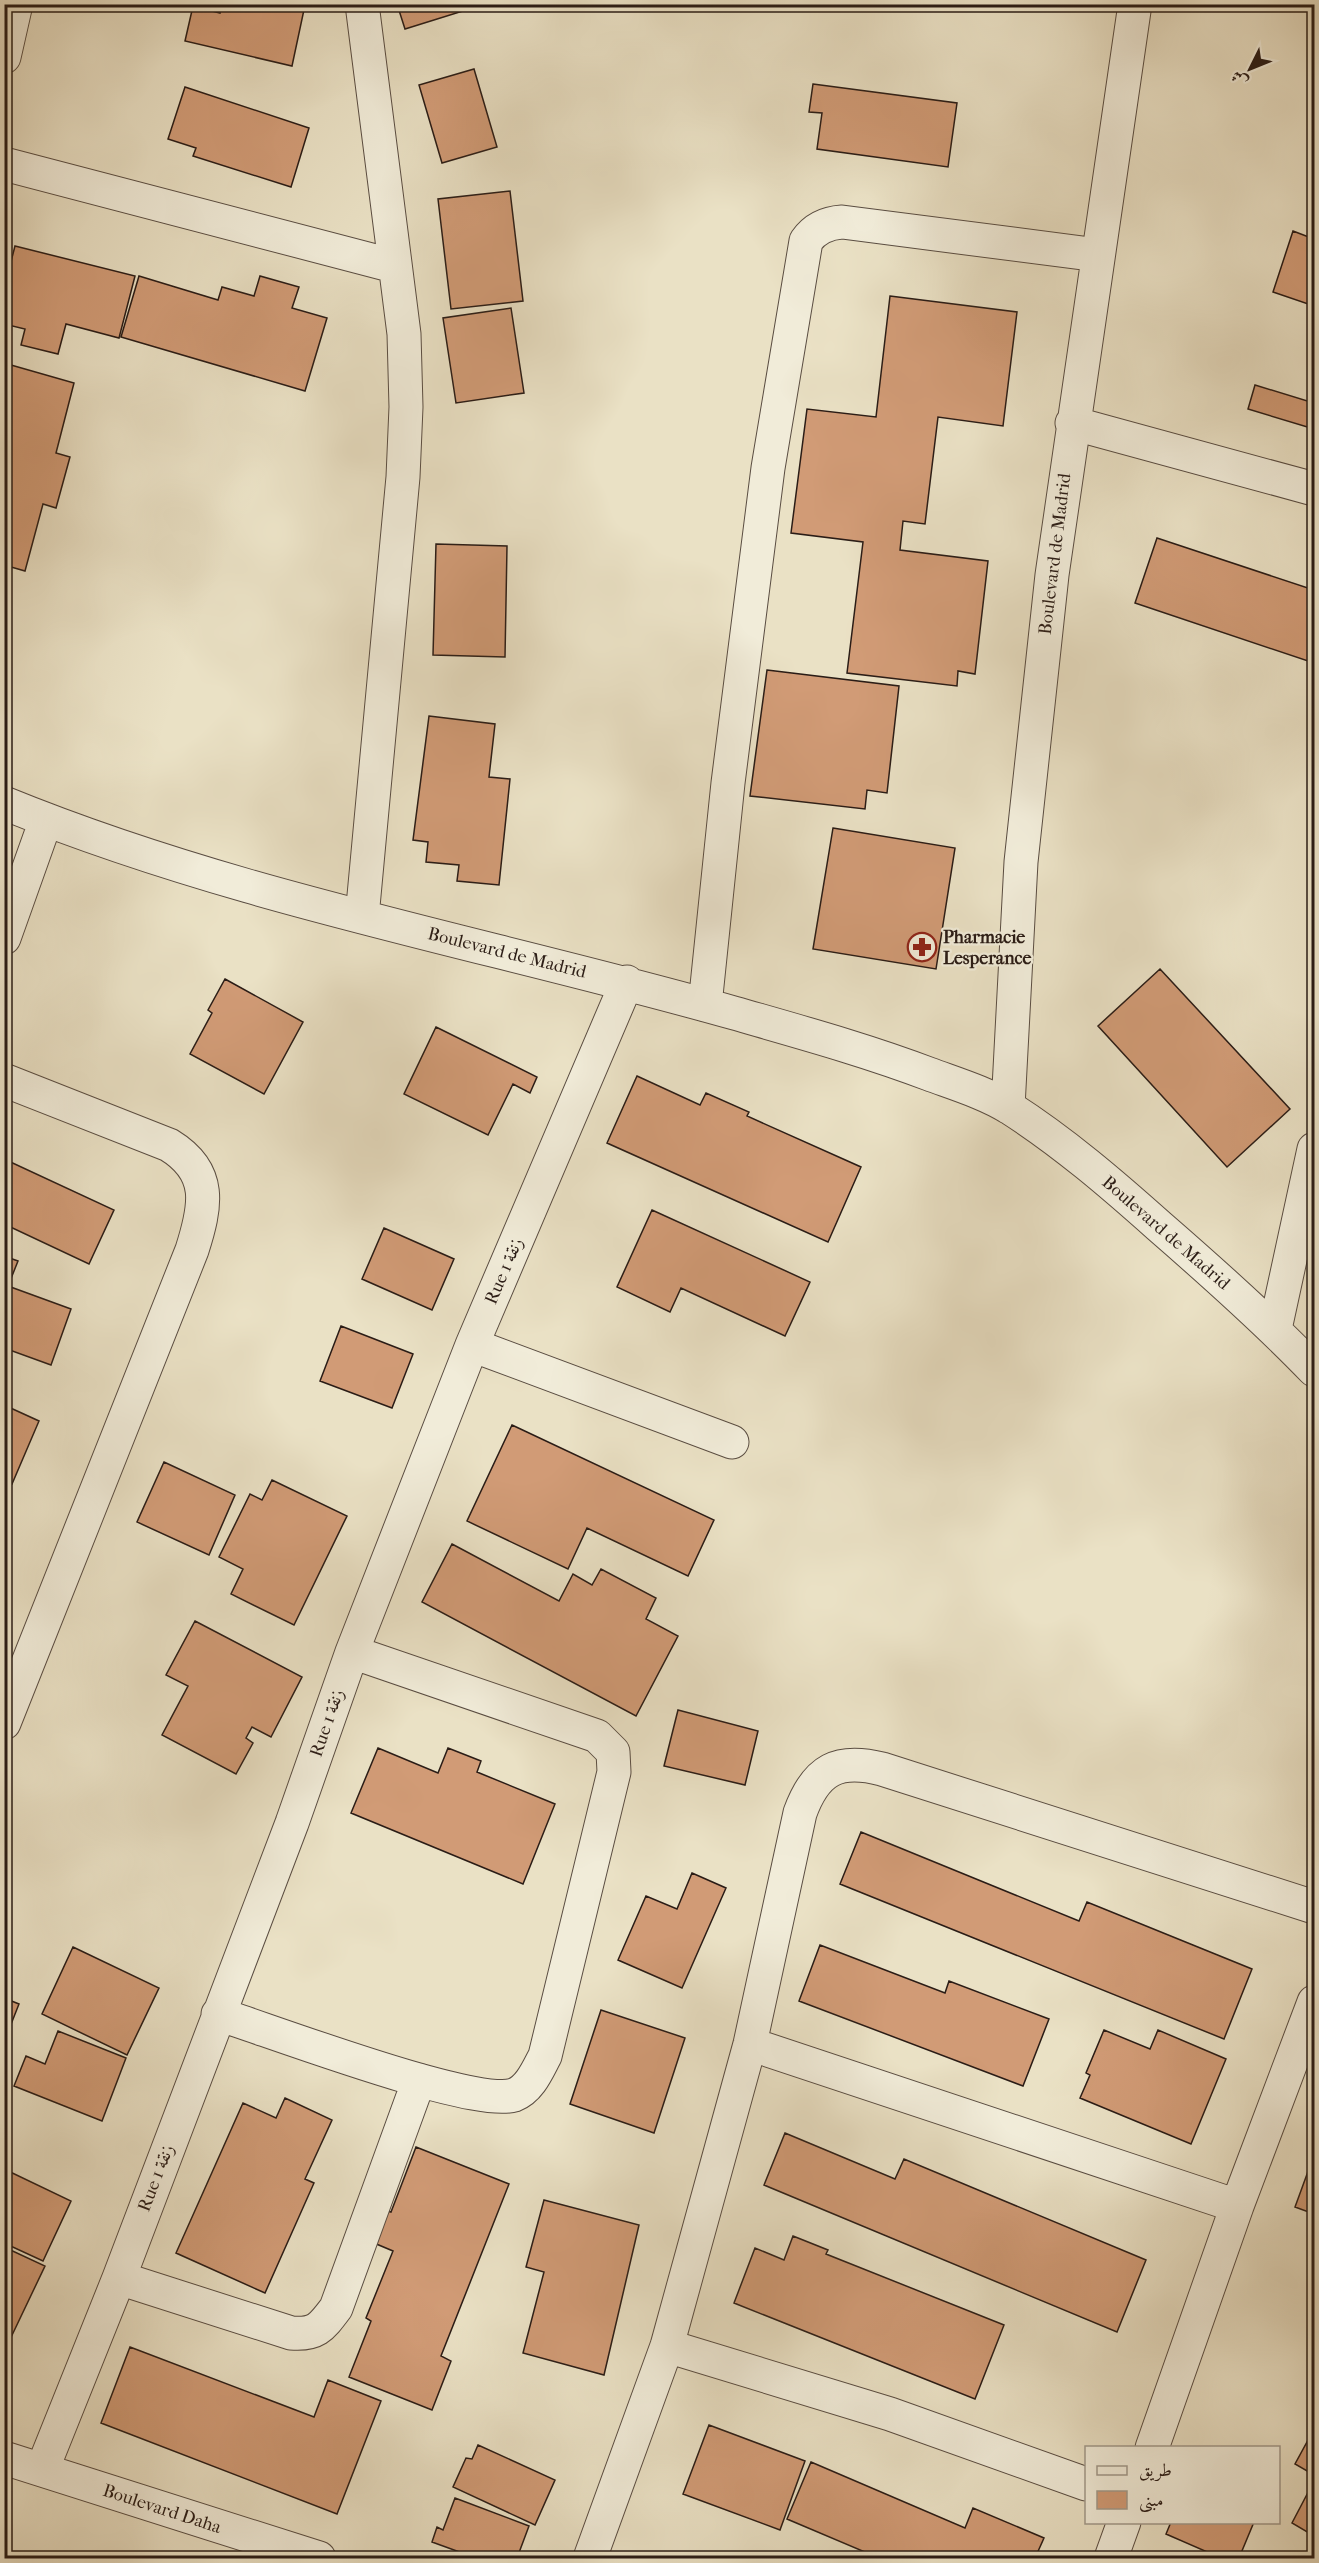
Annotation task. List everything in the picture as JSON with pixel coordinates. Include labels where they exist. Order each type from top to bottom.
[{"type":"street","points":[[4,57],[16,4]]},
{"type":"street","points":[[362,4],[404,334],[406,407],[403,477],[362,917]]},
{"type":"street","name":"Boulevard de Madrid","points":[[1008,1107],[1021,862],[1051,586],[1072,423],[1135,4]]},
{"type":"street","points":[[4,164],[394,266]]},
{"type":"street","points":[[705,1005],[728,783],[768,468],[806,241],[812,232],[822,226],[842,222],[1098,255]]},
{"type":"street","points":[[1072,423],[1314,489]]},
{"type":"street","name":"Boulevard de Madrid","points":[[4,804],[218,877],[362,917],[627,982],[904,1064],[1008,1107],[1094,1169],[1275,1329],[1314,1370]]},
{"type":"street","points":[[4,938],[46,820]]},
{"type":"street","name":"Rue 1 زنقة","points":[[42,2470],[292,1823],[352,1652],[472,1345],[627,982]]},
{"type":"street","points":[[4,1080],[170,1144],[196,1169],[203,1193],[202,1211],[192,1250],[4,1723]]},
{"type":"street","points":[[1275,1329],[1314,1149]]},
{"type":"street","points":[[472,1345],[732,1442]]},
{"type":"street","points":[[218,2014],[419,2080],[487,2096],[514,2094],[532,2080],[545,2056],[614,1772],[613,1752],[597,1736],[352,1652]]},
{"type":"street","points":[[590,2559],[667,2346],[750,2044],[800,1813],[819,1780],[838,1766],[848,1763],[882,1768],[1314,1907]]},
{"type":"street","points":[[1153,2446],[1314,2002]]},
{"type":"street","points":[[750,2044],[1238,2206]]},
{"type":"street","points":[[118,2278],[291,2332],[309,2334],[324,2325],[336,2308],[419,2080]]},
{"type":"street","points":[[667,2346],[890,2414],[1085,2484]]},
{"type":"street","name":"Boulevard Daha","points":[[4,2458],[319,2559]]},
{"type":"street","points":[[1111,2559],[1124,2524]]},
{"type":"building","points":[[222,4],[305,5],[292,66],[185,41],[193,6],[220,13]]},
{"type":"building","points":[[397,4],[479,4],[479,6],[405,29]]},
{"type":"building","points":[[474,69],[497,147],[442,163],[419,85]]},
{"type":"building","points":[[813,84],[957,103],[948,167],[817,149],[822,113],[809,112]]},
{"type":"building","points":[[185,87],[309,128],[291,187],[193,156],[196,148],[168,139]]},
{"type":"building","points":[[510,191],[523,301],[451,309],[438,199]]},
{"type":"building","points":[[1293,231],[1314,239],[1314,306],[1273,292]]},
{"type":"building","points":[[15,246],[135,276],[119,338],[66,324],[58,354],[21,345],[25,329],[4,324],[4,289]]},
{"type":"building","points":[[139,276],[218,300],[222,287],[254,296],[260,276],[299,287],[292,308],[327,318],[305,391],[121,337]]},
{"type":"building","points":[[890,296],[1017,312],[1003,426],[938,417],[925,524],[903,521],[900,550],[988,561],[975,674],[958,671],[957,686],[847,673],[863,542],[791,533],[807,409],[876,417]]},
{"type":"building","points":[[511,308],[524,393],[456,403],[443,318]]},
{"type":"building","points":[[4,363],[74,383],[56,453],[70,457],[56,508],[43,504],[25,571],[4,565]]},
{"type":"building","points":[[1255,385],[1314,403],[1314,429],[1248,409]]},
{"type":"building","points":[[1157,538],[1314,590],[1314,663],[1135,603]]},
{"type":"building","points":[[436,544],[507,546],[505,657],[433,655]]},
{"type":"building","points":[[767,670],[899,686],[887,793],[867,790],[865,809],[750,796]]},
{"type":"building","points":[[429,716],[495,724],[489,777],[510,779],[499,885],[457,881],[459,865],[426,862],[428,842],[413,840]]},
{"type":"building","points":[[833,828],[955,848],[936,969],[813,949]]},
{"type":"building","points":[[1160,969],[1290,1109],[1227,1167],[1098,1026]]},
{"type":"building","points":[[225,979],[303,1022],[264,1094],[190,1054],[212,1013],[208,1010]]},
{"type":"building","points":[[436,1027],[537,1077],[530,1093],[513,1084],[488,1135],[404,1094]]},
{"type":"building","points":[[637,1076],[700,1105],[706,1093],[749,1112],[747,1116],[861,1167],[828,1242],[607,1143]]},
{"type":"building","points":[[4,1159],[114,1210],[89,1264],[4,1224]]},
{"type":"building","points":[[652,1210],[810,1282],[785,1336],[681,1288],[670,1312],[617,1287]]},
{"type":"building","points":[[384,1228],[454,1259],[432,1310],[362,1279]]},
{"type":"building","points":[[4,1256],[18,1261],[8,1286],[71,1309],[51,1365],[4,1348]]},
{"type":"building","points":[[341,1326],[413,1354],[392,1408],[320,1381]]},
{"type":"building","points":[[4,1405],[39,1421],[12,1484],[4,1481]]},
{"type":"building","points":[[512,1425],[714,1520],[688,1576],[587,1528],[568,1569],[467,1521]]},
{"type":"building","points":[[164,1462],[235,1495],[209,1555],[137,1522]]},
{"type":"building","points":[[272,1480],[347,1516],[294,1625],[231,1594],[243,1569],[219,1557],[250,1494],[262,1500]]},
{"type":"building","points":[[452,1544],[559,1601],[573,1574],[592,1585],[601,1569],[656,1598],[646,1619],[678,1636],[636,1716],[422,1602]]},
{"type":"building","points":[[195,1621],[302,1677],[271,1737],[252,1727],[246,1738],[253,1743],[236,1774],[162,1735],[188,1686],[166,1675]]},
{"type":"building","points":[[678,1710],[758,1731],[745,1785],[664,1766]]},
{"type":"building","points":[[378,1748],[438,1773],[448,1748],[481,1761],[477,1772],[555,1804],[523,1884],[351,1813]]},
{"type":"building","points":[[861,1832],[1079,1921],[1087,1902],[1252,1969],[1224,2039],[840,1884]]},
{"type":"building","points":[[692,1873],[726,1888],[682,1988],[618,1960],[646,1896],[677,1909]]},
{"type":"building","points":[[820,1945],[945,1993],[949,1981],[1049,2019],[1023,2086],[799,2001]]},
{"type":"building","points":[[73,1947],[159,1988],[127,2055],[42,2014]]},
{"type":"building","points":[[4,1998],[19,2004],[4,2042]]},
{"type":"building","points":[[601,2010],[685,2038],[654,2133],[570,2104]]},
{"type":"building","points":[[1104,2030],[1150,2049],[1158,2030],[1226,2059],[1191,2144],[1080,2098],[1090,2075],[1086,2073]]},
{"type":"building","points":[[58,2031],[126,2058],[102,2121],[14,2086],[26,2056],[45,2064]]},
{"type":"building","points":[[285,2098],[332,2120],[305,2179],[314,2183],[265,2293],[176,2253],[243,2103],[276,2118]]},
{"type":"building","points":[[785,2133],[895,2179],[904,2159],[1146,2260],[1117,2332],[764,2185]]},
{"type":"building","points":[[416,2147],[509,2184],[441,2356],[451,2361],[432,2410],[349,2377],[371,2321],[366,2318],[393,2251],[374,2243],[387,2211],[391,2212]]},
{"type":"building","points":[[1314,2155],[1314,2214],[1295,2207]]},
{"type":"building","points":[[4,2169],[71,2201],[43,2261],[4,2243]]},
{"type":"building","points":[[544,2200],[639,2225],[604,2375],[523,2353],[544,2272],[526,2267]]},
{"type":"building","points":[[793,2236],[828,2250],[826,2254],[1004,2325],[975,2399],[734,2303],[755,2248],[784,2260]]},
{"type":"building","points":[[4,2247],[45,2266],[4,2352]]},
{"type":"building","points":[[130,2347],[314,2417],[328,2380],[381,2401],[337,2514],[101,2423]]},
{"type":"building","points":[[709,2425],[805,2461],[780,2530],[683,2494]]},
{"type":"building","points":[[1314,2431],[1314,2475],[1295,2464]]},
{"type":"building","points":[[478,2445],[555,2480],[535,2525],[453,2487],[466,2458],[472,2459]]},
{"type":"building","points":[[811,2462],[965,2528],[973,2508],[1044,2538],[1035,2558],[879,2558],[787,2519]]},
{"type":"building","points":[[1314,2481],[1314,2536],[1292,2523]]},
{"type":"building","points":[[455,2498],[529,2526],[517,2558],[476,2558],[432,2542],[437,2527],[443,2530]]},
{"type":"building","points":[[1170,2524],[1253,2524],[1239,2558],[1221,2558],[1166,2534]]},
{"type":"place","name":"Pharmacie Lesperance","points":[[922,947]]}]
